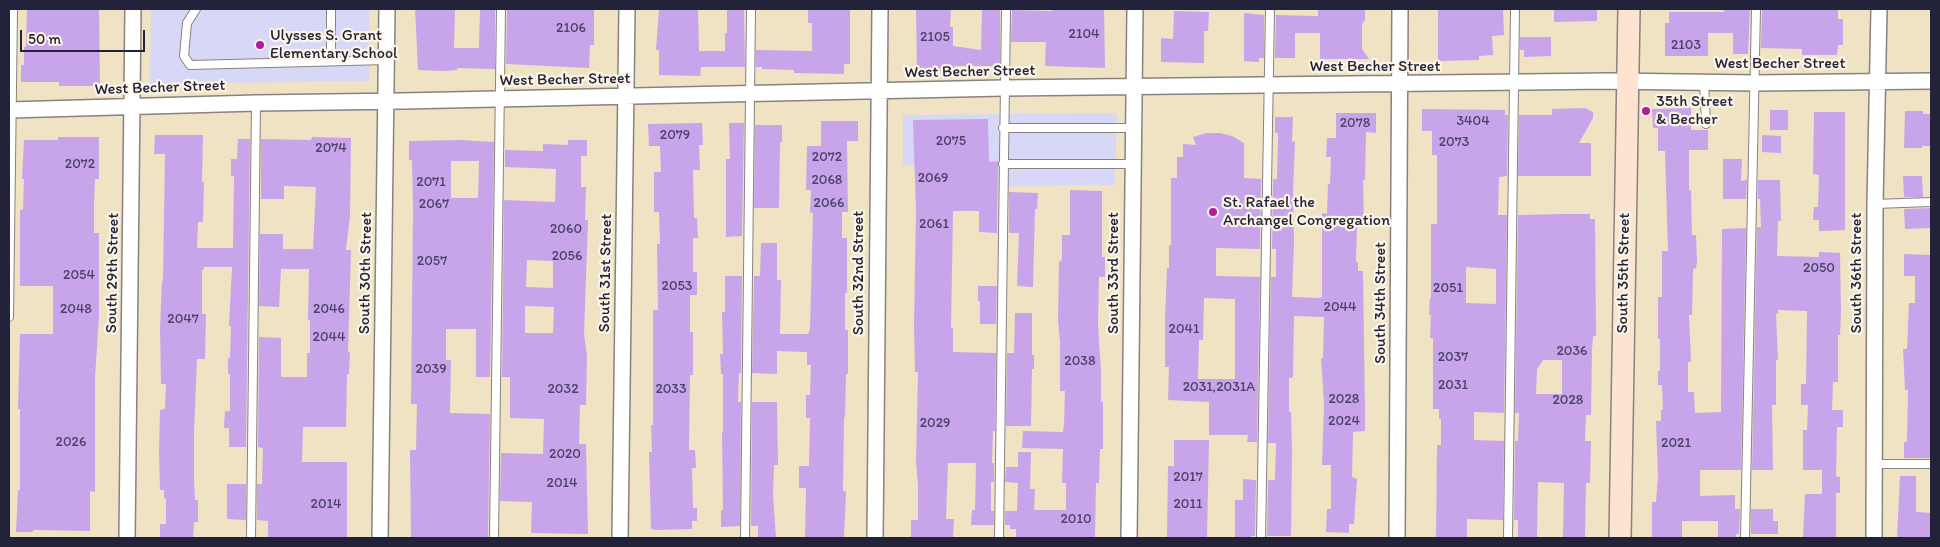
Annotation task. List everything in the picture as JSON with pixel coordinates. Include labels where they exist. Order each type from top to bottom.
[{"type":"main road","name":"South 35th Street","points":[[1620,538],[1629,9]]},
{"type":"street","name":"South 29th Street","points":[[127,538],[133,9]]},
{"type":"street","name":"South 30th Street","points":[[380,538],[387,9]]},
{"type":"street","name":"South 31st Street","points":[[620,538],[627,9]]},
{"type":"street","name":"South 32nd Street","points":[[875,538],[880,9]]},
{"type":"street","name":"South 33rd Street","points":[[1130,538],[1132,164],[1135,9]]},
{"type":"street","name":"South 34th Street","points":[[1397,538],[1400,9]]},
{"type":"street","name":"South 36th Street","points":[[1874,538],[1873,464],[1879,9]]},
{"type":"street","name":"West Becher Street","points":[[10,110],[256,102],[500,99],[1004,88],[1627,81],[1755,83],[1931,81]]},
{"type":"lane","points":[[9,317],[10,110],[13,9]]},
{"type":"lane","points":[[196,9],[187,24],[184,48],[184,56],[190,65],[387,60]]},
{"type":"lane","points":[[331,9],[331,61]]},
{"type":"lane","points":[[494,538],[501,9]]},
{"type":"lane","points":[[745,538],[751,9]]},
{"type":"lane","points":[[999,538],[1006,9]]},
{"type":"lane","points":[[1261,538],[1270,9]]},
{"type":"lane","points":[[1508,538],[1515,9]]},
{"type":"lane","points":[[1745,538],[1756,9]]},
{"type":"lane","points":[[1704,82],[1706,124]]},
{"type":"lane","points":[[251,538],[256,102]]},
{"type":"lane","points":[[1003,128],[1133,128]]},
{"type":"lane","points":[[1003,164],[1132,164]]},
{"type":"lane","points":[[1876,204],[1931,202]]},
{"type":"lane","points":[[1873,464],[1931,464]]},
{"type":"shaded area","name":"Ulysses S. Grant Elementary School","points":[[151,9],[369,9],[369,81],[150,84]]},
{"type":"shaded area","points":[[1117,113],[1115,185],[968,187],[968,165],[903,165],[903,115]]},
{"type":"building","points":[[27,9],[99,9],[100,86],[59,86],[59,82],[21,82],[21,65],[24,65],[24,47],[26,47]]},
{"type":"building","points":[[415,9],[455,9],[454,48],[479,48],[480,9],[495,9],[495,69],[418,70]]},
{"type":"building","points":[[507,9],[594,9],[594,45],[590,45],[589,68],[506,64]]},
{"type":"building","points":[[659,9],[698,10],[699,51],[725,51],[727,9],[744,9],[745,67],[701,67],[700,76],[659,75],[659,50],[656,50]]},
{"type":"building","points":[[808,9],[850,9],[850,64],[844,64],[844,74],[794,73],[794,70],[762,69],[762,67],[756,67],[756,50],[812,51],[812,23],[808,23]]},
{"type":"building","points":[[916,9],[951,9],[950,27],[953,27],[953,46],[981,50],[982,9],[1000,9],[1000,66],[955,66],[955,71],[917,71]]},
{"type":"building","points":[[1052,9],[1104,10],[1105,68],[1045,66],[1046,42],[1011,42],[1012,10],[1052,11]]},
{"type":"building","points":[[1438,9],[1503,9],[1504,35],[1492,36],[1493,55],[1479,56],[1479,60],[1438,61]]},
{"type":"building","points":[[1554,9],[1597,9],[1597,21],[1554,22]]},
{"type":"building","points":[[1724,9],[1750,10],[1748,54],[1733,54],[1733,33],[1708,33],[1708,56],[1665,56],[1665,23],[1669,23],[1669,12],[1724,12]]},
{"type":"building","points":[[1318,10],[1365,10],[1365,20],[1362,24],[1362,49],[1369,59],[1320,59],[1320,33],[1295,33],[1295,58],[1275,58],[1276,15],[1318,16]]},
{"type":"building","points":[[1762,10],[1838,10],[1838,19],[1843,19],[1843,45],[1838,45],[1837,55],[1802,55],[1802,49],[1761,48]]},
{"type":"building","points":[[1174,11],[1209,12],[1208,31],[1204,31],[1204,63],[1161,62],[1161,38],[1173,39]]},
{"type":"building","points":[[1244,13],[1264,15],[1264,58],[1259,58],[1259,62],[1244,61]]},
{"type":"building","points":[[1520,37],[1551,37],[1551,56],[1524,57],[1524,50],[1520,50]]},
{"type":"building","points":[[1585,108],[1593,112],[1593,118],[1579,143],[1591,143],[1591,176],[1518,176],[1519,115],[1552,115],[1552,109]]},
{"type":"building","points":[[1691,108],[1691,130],[1708,130],[1708,150],[1689,150],[1692,235],[1696,235],[1697,262],[1696,268],[1693,269],[1692,315],[1689,315],[1691,362],[1688,362],[1688,392],[1694,392],[1695,413],[1721,412],[1722,229],[1746,228],[1741,470],[1700,470],[1700,496],[1735,495],[1735,509],[1740,509],[1739,534],[1736,534],[1736,538],[1718,538],[1718,521],[1682,521],[1682,538],[1652,538],[1652,502],[1656,502],[1658,476],[1656,421],[1661,421],[1661,410],[1663,410],[1662,385],[1658,385],[1660,339],[1658,339],[1658,297],[1662,297],[1662,251],[1668,251],[1665,151],[1658,151],[1658,128],[1653,128],[1652,109]]},
{"type":"building","points":[[1422,109],[1505,110],[1505,115],[1508,115],[1507,176],[1499,177],[1498,215],[1507,215],[1504,413],[1474,412],[1474,440],[1504,441],[1503,520],[1467,519],[1467,538],[1436,538],[1437,445],[1441,445],[1441,419],[1439,419],[1439,409],[1433,409],[1433,338],[1430,338],[1431,315],[1429,315],[1431,298],[1431,224],[1437,224],[1437,155],[1432,155],[1432,131],[1422,131]],"holes":[[[1466,267],[1496,269],[1496,304],[1466,303]]]},
{"type":"building","points":[[1770,110],[1788,110],[1788,130],[1770,130]]},
{"type":"building","points":[[1905,111],[1923,111],[1923,114],[1931,114],[1931,146],[1904,148]]},
{"type":"building","points":[[1814,112],[1845,112],[1845,230],[1819,231],[1819,220],[1813,220],[1814,207],[1818,207],[1819,175],[1813,174]]},
{"type":"building","points":[[1336,113],[1376,113],[1376,133],[1366,132],[1365,180],[1363,180],[1364,225],[1357,226],[1356,262],[1358,262],[1358,271],[1363,271],[1365,431],[1353,432],[1352,477],[1357,479],[1354,524],[1349,524],[1349,533],[1326,532],[1327,509],[1331,509],[1331,465],[1322,465],[1324,404],[1321,358],[1323,358],[1324,317],[1294,316],[1293,376],[1289,378],[1292,451],[1291,536],[1267,536],[1268,480],[1275,480],[1276,443],[1268,443],[1271,277],[1276,277],[1276,249],[1272,249],[1273,179],[1277,179],[1278,133],[1275,133],[1275,117],[1293,117],[1292,141],[1295,142],[1292,297],[1319,298],[1322,297],[1322,213],[1327,214],[1328,184],[1330,184],[1331,157],[1326,157],[1327,138],[1336,138]]},
{"type":"building","points":[[988,119],[989,162],[998,161],[997,233],[979,232],[979,211],[953,211],[951,328],[953,328],[953,352],[996,353],[995,431],[993,431],[992,463],[994,463],[994,482],[991,482],[991,511],[994,511],[994,525],[971,525],[972,510],[975,510],[976,463],[948,463],[946,519],[954,519],[953,537],[911,538],[911,520],[918,520],[916,462],[918,372],[915,372],[914,326],[916,211],[913,120]]},
{"type":"building","points":[[821,121],[858,121],[858,141],[847,141],[848,212],[842,212],[842,238],[847,238],[845,330],[848,330],[848,374],[846,374],[844,417],[843,491],[846,491],[844,538],[805,538],[806,488],[799,488],[799,466],[809,466],[810,418],[806,418],[806,395],[810,395],[811,365],[807,365],[807,352],[777,351],[777,374],[752,373],[754,276],[760,276],[761,243],[777,243],[777,280],[781,280],[780,334],[808,334],[810,329],[813,213],[810,213],[811,190],[806,190],[807,146],[821,146]]},
{"type":"building","points":[[702,123],[703,145],[699,145],[700,170],[693,170],[694,218],[697,218],[698,238],[693,238],[693,272],[697,272],[697,295],[690,295],[690,332],[693,332],[693,375],[690,375],[689,450],[695,450],[696,468],[692,468],[693,508],[697,508],[697,521],[692,521],[692,529],[656,530],[651,529],[649,452],[652,452],[651,425],[653,425],[653,310],[658,310],[657,244],[660,244],[659,212],[654,212],[654,172],[661,172],[660,146],[649,146],[648,124]]},
{"type":"building","points":[[729,123],[744,123],[742,236],[726,237],[726,159],[730,159]]},
{"type":"building","points":[[755,125],[782,125],[779,208],[754,208]]},
{"type":"building","points":[[1206,133],[1220,133],[1232,136],[1244,143],[1244,178],[1261,179],[1260,249],[1216,248],[1216,276],[1260,277],[1257,442],[1247,442],[1248,435],[1209,435],[1209,402],[1168,400],[1169,367],[1165,367],[1165,319],[1167,268],[1169,268],[1169,245],[1171,245],[1171,178],[1177,178],[1177,157],[1183,157],[1183,144],[1196,145],[1193,137]],"holes":[[[1204,298],[1235,299],[1235,379],[1198,379],[1199,340],[1203,340]]]},
{"type":"building","points":[[155,135],[203,135],[203,222],[198,222],[197,248],[233,248],[234,176],[231,176],[231,159],[237,159],[238,139],[250,139],[246,447],[229,447],[229,428],[224,428],[225,411],[230,411],[228,358],[230,358],[231,326],[229,326],[232,267],[204,267],[204,270],[202,270],[202,314],[206,314],[205,359],[197,359],[194,479],[195,500],[198,500],[198,522],[194,522],[193,538],[160,538],[160,524],[166,524],[166,499],[164,498],[164,490],[160,490],[159,452],[160,410],[165,409],[166,384],[161,384],[160,328],[163,281],[165,154],[154,154]]},
{"type":"building","points":[[1762,135],[1781,136],[1781,153],[1762,152]]},
{"type":"building","points":[[58,137],[99,137],[99,179],[95,179],[94,204],[94,233],[99,233],[99,316],[95,377],[95,492],[90,491],[90,531],[33,530],[33,532],[16,532],[18,490],[20,490],[20,409],[18,409],[20,334],[53,334],[53,286],[20,286],[20,209],[23,210],[24,140],[58,140]]},
{"type":"building","points":[[312,137],[351,138],[350,216],[346,250],[351,250],[348,352],[350,352],[349,374],[347,374],[346,427],[303,427],[302,462],[347,462],[347,538],[268,538],[268,521],[257,520],[257,484],[262,484],[263,448],[258,447],[259,337],[281,338],[281,377],[307,377],[307,353],[310,353],[310,320],[308,320],[309,269],[281,269],[279,307],[259,306],[260,234],[283,234],[283,249],[313,249],[316,187],[284,186],[284,199],[261,199],[261,139],[311,140]]},
{"type":"building","points":[[460,140],[494,142],[490,377],[476,377],[476,329],[446,329],[446,360],[451,360],[450,413],[490,414],[488,538],[411,538],[410,450],[416,450],[417,404],[411,404],[413,210],[412,160],[409,160],[409,141]],"holes":[[[451,161],[479,161],[478,198],[451,198]]]},
{"type":"building","points":[[568,140],[587,140],[587,156],[581,156],[581,187],[586,187],[585,220],[588,220],[584,334],[587,356],[586,405],[580,405],[579,444],[586,444],[588,534],[531,533],[532,502],[500,501],[501,453],[543,454],[544,419],[510,418],[510,377],[502,377],[504,200],[555,202],[556,169],[505,167],[505,150],[543,151],[543,144],[568,145]],"holes":[[[527,260],[553,261],[553,288],[526,287]],[[525,306],[554,307],[553,333],[525,333]]]},
{"type":"building","points":[[1723,159],[1742,159],[1741,181],[1747,180],[1746,199],[1723,199]]},
{"type":"building","points":[[1903,176],[1922,176],[1923,197],[1904,197]]},
{"type":"building","points":[[1758,180],[1780,180],[1781,221],[1778,221],[1777,256],[1819,257],[1819,252],[1840,253],[1841,312],[1840,335],[1838,335],[1838,382],[1833,382],[1832,410],[1843,410],[1843,427],[1837,427],[1836,476],[1840,477],[1840,493],[1836,493],[1836,538],[1803,538],[1805,494],[1822,494],[1822,470],[1803,470],[1803,430],[1807,430],[1808,405],[1801,405],[1801,384],[1806,384],[1807,311],[1778,310],[1778,314],[1776,314],[1778,360],[1776,360],[1776,405],[1772,405],[1773,470],[1752,470],[1757,227],[1761,227]]},
{"type":"building","points":[[1070,190],[1102,191],[1102,257],[1105,257],[1105,277],[1099,277],[1098,324],[1101,402],[1103,402],[1103,449],[1100,449],[1099,483],[1096,483],[1095,538],[1016,538],[1016,529],[1010,529],[1010,525],[1005,525],[1005,511],[1017,511],[1018,483],[1005,482],[1006,467],[1018,467],[1018,452],[1031,452],[1030,489],[1035,489],[1034,510],[1066,510],[1066,483],[1062,483],[1063,449],[1022,448],[1023,431],[1063,432],[1065,391],[1060,391],[1059,262],[1062,260],[1062,235],[1070,235]]},
{"type":"building","points":[[1009,192],[1038,193],[1037,209],[1035,209],[1033,287],[1017,286],[1019,233],[1009,233]]},
{"type":"building","points":[[1931,208],[1931,228],[1905,229],[1904,209]]},
{"type":"building","points":[[1590,214],[1590,219],[1595,219],[1596,336],[1593,336],[1592,350],[1591,415],[1586,415],[1585,441],[1591,441],[1590,483],[1586,483],[1585,538],[1563,538],[1564,483],[1538,482],[1537,538],[1518,538],[1518,520],[1514,520],[1515,441],[1518,441],[1519,413],[1515,413],[1518,215]],"holes":[[[1543,360],[1562,360],[1562,394],[1536,394],[1537,369]]]},
{"type":"building","points":[[1904,254],[1931,255],[1931,458],[1904,458],[1904,442],[1907,442],[1908,390],[1905,390],[1903,349],[1907,349],[1909,303],[1915,303],[1915,276],[1904,276]]},
{"type":"building","points":[[725,276],[742,276],[741,373],[739,373],[738,402],[741,402],[740,526],[721,527],[721,510],[723,510],[723,374],[721,374],[720,354],[723,354],[722,312],[725,312]]},
{"type":"building","points":[[978,286],[997,286],[996,324],[980,324]]},
{"type":"building","points":[[1015,313],[1032,313],[1034,369],[1032,369],[1031,426],[1006,426],[1007,353],[1014,353]]},
{"type":"building","points":[[752,402],[777,402],[778,465],[774,465],[773,495],[776,538],[758,538],[758,526],[751,526]]},
{"type":"building","points":[[1174,440],[1209,440],[1207,538],[1167,538],[1168,466],[1174,466]]},
{"type":"building","points":[[1900,476],[1916,476],[1916,512],[1931,513],[1931,538],[1897,538]]},
{"type":"building","points":[[1243,479],[1256,480],[1255,536],[1251,536],[1251,538],[1235,538],[1235,500],[1243,500]]},
{"type":"building","points":[[227,484],[246,484],[246,520],[227,519]]},
{"type":"building","points":[[1751,509],[1773,509],[1773,521],[1778,521],[1778,534],[1751,534]]},
{"type":"place","name":"Ulysses S. Grant Elementary School","points":[[260,45]]},
{"type":"place","name":"35th Street & Becher","points":[[1646,111]]},
{"type":"place","name":"St. Rafael the Archangel Congregation","points":[[1213,212]]}]
